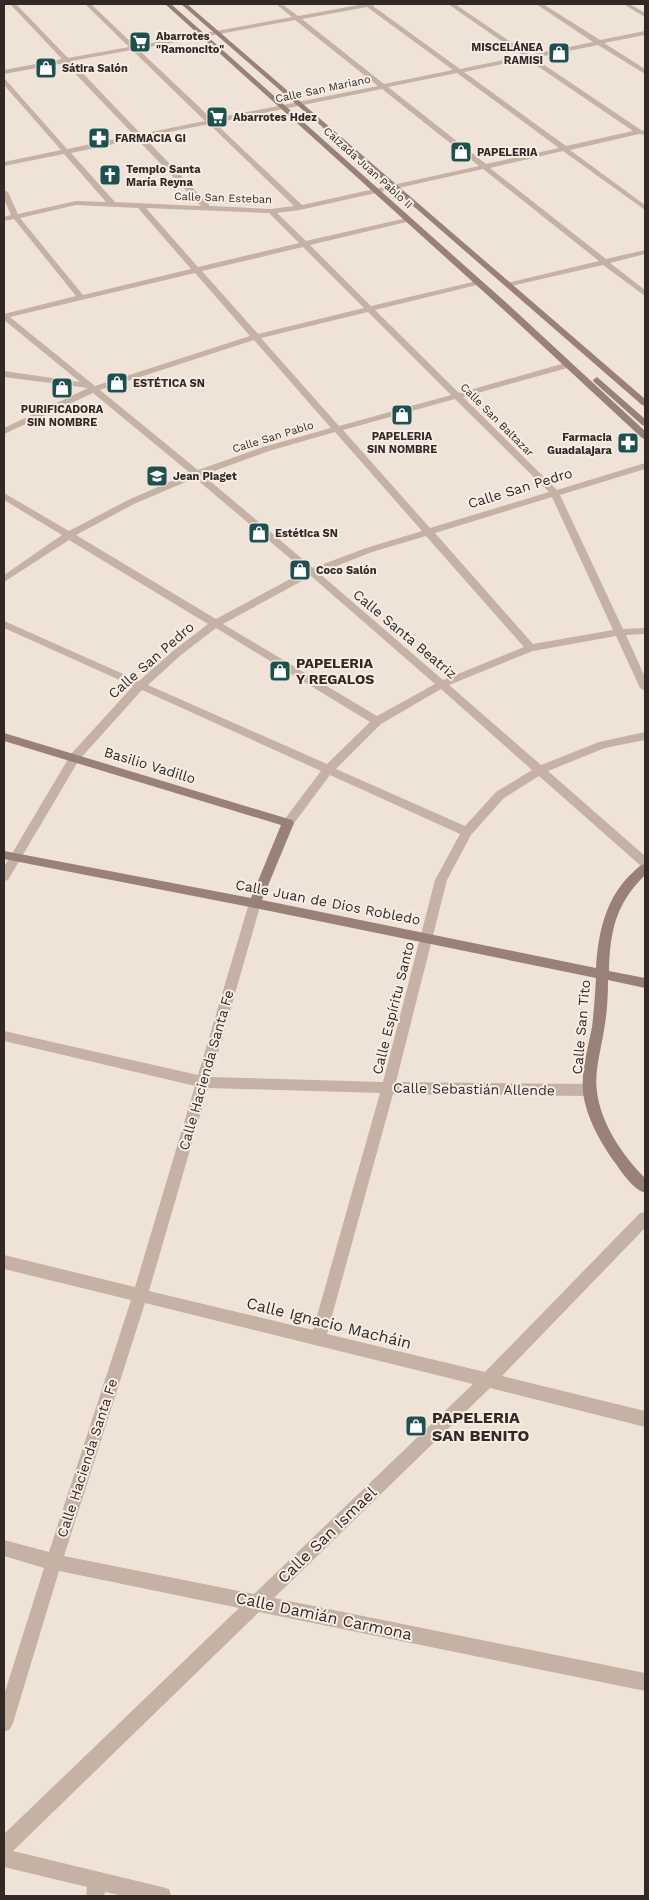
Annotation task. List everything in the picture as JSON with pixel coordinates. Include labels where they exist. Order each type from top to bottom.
[{"type":"main road","name":"Calzada Juan Pablo II","points":[[168,4],[508,309],[645,436]]},
{"type":"main road","name":"Calzada Juan Pablo II","points":[[184,4],[645,403]]},
{"type":"main road","name":"Calzada Juan Pablo II","points":[[527,300],[540,318],[645,411]]},
{"type":"main road","name":"Calzada Juan Pablo II","points":[[508,309],[529,320],[645,423]]},
{"type":"main road","name":"Basilio Vadillo","points":[[4,737],[288,823]]},
{"type":"main road","name":"Calle Hacienda Santa Fe","points":[[254,903],[288,823]]},
{"type":"main road","name":"Calle Juan de Dios Robledo","points":[[9,856],[254,903],[645,983]]},
{"type":"main road","name":"Calle San Tito","points":[[645,868],[635,876],[615,902],[602,948],[601,1008],[590,1090],[596,1113],[607,1138],[621,1159],[645,1187]]},
{"type":"street","points":[[13,4],[208,209]]},
{"type":"street","points":[[88,4],[300,208]]},
{"type":"street","points":[[279,4],[645,294]]},
{"type":"street","points":[[4,72],[369,4],[645,208]]},
{"type":"street","points":[[451,4],[642,132]]},
{"type":"street","points":[[539,4],[645,72]]},
{"type":"street","points":[[626,4],[645,15]]},
{"type":"street","name":"Calle San Mariano","points":[[4,164],[645,33]]},
{"type":"street","points":[[4,81],[112,204]]},
{"type":"street","name":"Calle San Esteban","points":[[4,219],[76,204],[271,211],[300,208],[642,132]]},
{"type":"street","points":[[4,192],[16,216],[81,297]]},
{"type":"street","points":[[140,206],[531,648]]},
{"type":"street","name":"Calle San Baltazar","points":[[271,211],[554,493],[645,688]]},
{"type":"street","points":[[4,316],[408,219]]},
{"type":"street","points":[[510,286],[645,252]]},
{"type":"street","points":[[4,431],[92,387],[255,337],[478,282]]},
{"type":"street","name":"Calle Santa Beatriz","points":[[4,316],[92,387],[311,572],[442,684],[645,864]]},
{"type":"street","name":"Calle San Pablo","points":[[4,579],[68,536],[131,502],[196,474],[266,449],[568,365]]},
{"type":"street","points":[[4,374],[92,387]]},
{"type":"street","name":"Calle San Pedro","points":[[4,877],[9,856],[75,757],[107,720],[142,685],[177,653],[215,624],[311,572],[369,550],[428,530],[645,466]]},
{"type":"street","points":[[4,496],[377,721]]},
{"type":"street","points":[[4,624],[467,832]]},
{"type":"street","name":"Calle Hacienda Santa Fe","points":[[288,823],[329,769],[377,721],[442,684],[531,648],[620,632],[645,631]]},
{"type":"street","name":"Calle Espíritu Santo","points":[[318,1338],[388,1088],[441,880],[467,832],[500,795],[540,770],[603,745],[645,736]]},
{"type":"street","name":"Calle Hacienda Santa Fe","points":[[4,1724],[140,1295],[254,903]]},
{"type":"street","name":"Calle Sebastián Allende","points":[[4,1036],[202,1082],[388,1088],[590,1090]]},
{"type":"street","name":"Calle San Ismael","points":[[4,1847],[487,1380],[645,1218]]},
{"type":"street","name":"Calle Ignacio Macháin","points":[[4,1262],[645,1419]]},
{"type":"street","name":"Calle Damián Carmona","points":[[4,1548],[54,1562],[645,1682]]},
{"type":"street","points":[[4,1858],[96,1889],[162,1896]]},
{"type":"place","name":"Abarrotes \"Ramoncito\"","points":[[140,42]]},
{"type":"place","name":"MISCELÁNEA RAMISI","points":[[559,53]]},
{"type":"place","name":"Sátira Salón","points":[[46,68]]},
{"type":"place","name":"Abarrotes Hdez","points":[[217,117]]},
{"type":"place","name":"FARMACIA GI","points":[[99,138]]},
{"type":"place","name":"PAPELERIA","points":[[461,152]]},
{"type":"place","name":"Templo Santa María Reyna","points":[[110,175]]},
{"type":"place","name":"ESTÉTICA SN","points":[[117,383]]},
{"type":"place","name":"PURIFICADORA SIN NOMBRE","points":[[62,388]]},
{"type":"place","name":"PAPELERIA SIN NOMBRE","points":[[402,415]]},
{"type":"place","name":"Farmacia Guadalajara","points":[[628,443]]},
{"type":"place","name":"Jean Piaget","points":[[157,476]]},
{"type":"place","name":"Estética SN","points":[[259,533]]},
{"type":"place","name":"Coco Salón","points":[[300,570]]},
{"type":"place","name":"PAPELERIA Y REGALOS","points":[[280,671]]},
{"type":"place","name":"PAPELERIA SAN BENITO","points":[[416,1426]]}]
